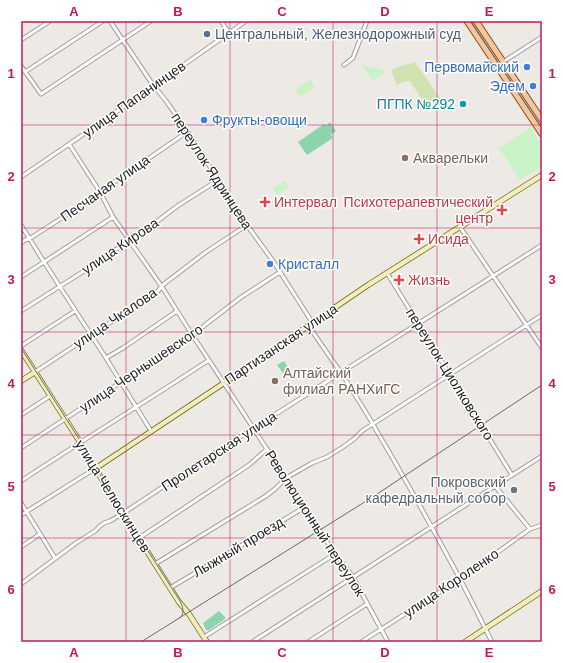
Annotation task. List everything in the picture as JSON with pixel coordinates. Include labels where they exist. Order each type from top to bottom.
[{"type":"main road","points":[[467,21],[542,134]]},
{"type":"main road","points":[[476,21],[542,120]]},
{"type":"main road","points":[[482,45],[489,40]]},
{"type":"main road","name":"Партизанская улица","points":[[96,468],[310,324],[542,175]]},
{"type":"main road","name":"улица Челюскинцев","points":[[21,350],[80,442],[138,538],[207,642]]},
{"type":"main road","name":"улица Чкалова","points":[[21,381],[35,372]]},
{"type":"main road","points":[[465,642],[542,592]]},
{"type":"street","points":[[21,40],[50,21]]},
{"type":"street","points":[[25,72],[103,21]]},
{"type":"street","name":"переулок Ядринцева","points":[[110,21],[187,132],[247,225],[280,272],[310,324],[348,382],[408,484],[460,579],[492,642]]},
{"type":"street","points":[[21,66],[41,94],[151,21]]},
{"type":"street","points":[[221,21],[229,33]]},
{"type":"street","name":"улица Папанинцев","points":[[21,176],[154,86],[246,21]]},
{"type":"street","points":[[344,65],[353,58],[367,21]]},
{"type":"street","points":[[503,62],[542,37]]},
{"type":"street","name":"Песчаная улица","points":[[21,243],[65,216],[187,132]]},
{"type":"street","name":"Революционный переулок","points":[[69,144],[100,192],[113,217],[162,287],[335,554],[353,577],[388,642]]},
{"type":"street","name":"улица Кирова","points":[[21,311],[60,287],[113,251],[130,242],[176,207],[218,180]]},
{"type":"street","points":[[21,277],[113,217]]},
{"type":"street","points":[[21,225],[152,431]]},
{"type":"street","name":"улица Чкалова","points":[[35,372],[157,292],[206,252],[247,225]]},
{"type":"street","points":[[460,227],[542,348]]},
{"type":"street","name":"Пролетарская улица","points":[[21,584],[104,523],[123,514],[205,459],[542,245]]},
{"type":"street","name":"улица Чернышевского","points":[[21,448],[193,336],[240,298],[280,272]]},
{"type":"street","name":"переулок Циолковского","points":[[387,274],[512,475]]},
{"type":"street","points":[[21,346],[75,311]]},
{"type":"street","points":[[106,358],[177,312]]},
{"type":"street","points":[[155,564],[266,496],[286,478],[312,463],[327,457],[354,439],[362,431],[542,315]]},
{"type":"street","points":[[21,481],[208,360]]},
{"type":"street","points":[[21,415],[50,396]]},
{"type":"street","points":[[138,538],[250,466],[267,449]]},
{"type":"street","points":[[252,642],[542,456]]},
{"type":"street","name":"Партизанская улица","points":[[21,515],[96,468]]},
{"type":"street","points":[[495,486],[530,529]]},
{"type":"street","points":[[21,502],[55,558]]},
{"type":"street","name":"Лыжный проезд","points":[[170,588],[305,507]]},
{"type":"street","name":"улица Короленко","points":[[361,642],[460,579],[530,529],[542,525]]},
{"type":"street","points":[[21,547],[40,534]]},
{"type":"street","points":[[204,637],[335,554]]},
{"type":"street","points":[[308,642],[367,604]]},
{"type":"green space","points":[[415,62],[440,98],[426,106],[410,81],[397,85],[391,71],[395,68]]},
{"type":"green space","points":[[362,65],[383,70],[385,73],[373,81]]},
{"type":"green space","points":[[310,79],[315,87],[300,97],[295,90]]},
{"type":"green space","points":[[330,122],[336,131],[332,134],[330,133],[333,138],[307,155],[298,142],[324,124],[326,126]]},
{"type":"green space","points":[[531,127],[542,146],[542,167],[520,180],[499,148]]},
{"type":"green space","points":[[285,181],[289,187],[277,195],[273,188]]},
{"type":"green space","points":[[284,361],[291,372],[285,376],[277,365]]},
{"type":"green space","points":[[219,611],[225,619],[209,630],[206,630],[203,623]]},
{"type":"tram line","points":[[470,21],[542,128]]},
{"type":"tram line","points":[[21,348],[180,601],[183,610],[183,614],[180,618]]},
{"type":"tram line","points":[[141,642],[371,498],[542,385]]},
{"type":"place","name":"Центральный, Железнодорожный суд","points":[[207,34]]},
{"type":"place","name":"Первомайский","points":[[527,67]]},
{"type":"place","name":"Эдем","points":[[533,86]]},
{"type":"place","name":"ПГПК №292","points":[[463,104]]},
{"type":"place","name":"Фрукты-овощи","points":[[204,120]]},
{"type":"place","name":"Акварельки","points":[[405,158]]},
{"type":"place","name":"Интервал","points":[[265,202]]},
{"type":"place","name":"Психотерапевтический центр","points":[[502,210]]},
{"type":"place","name":"Исида","points":[[419,239]]},
{"type":"place","name":"Кристалл","points":[[270,264]]},
{"type":"place","name":"Жизнь","points":[[399,280]]},
{"type":"place","name":"Алтайский филиал РАНХиГС","points":[[275,381]]},
{"type":"place","name":"Покровский кафедральный собор","points":[[514,490]]}]
